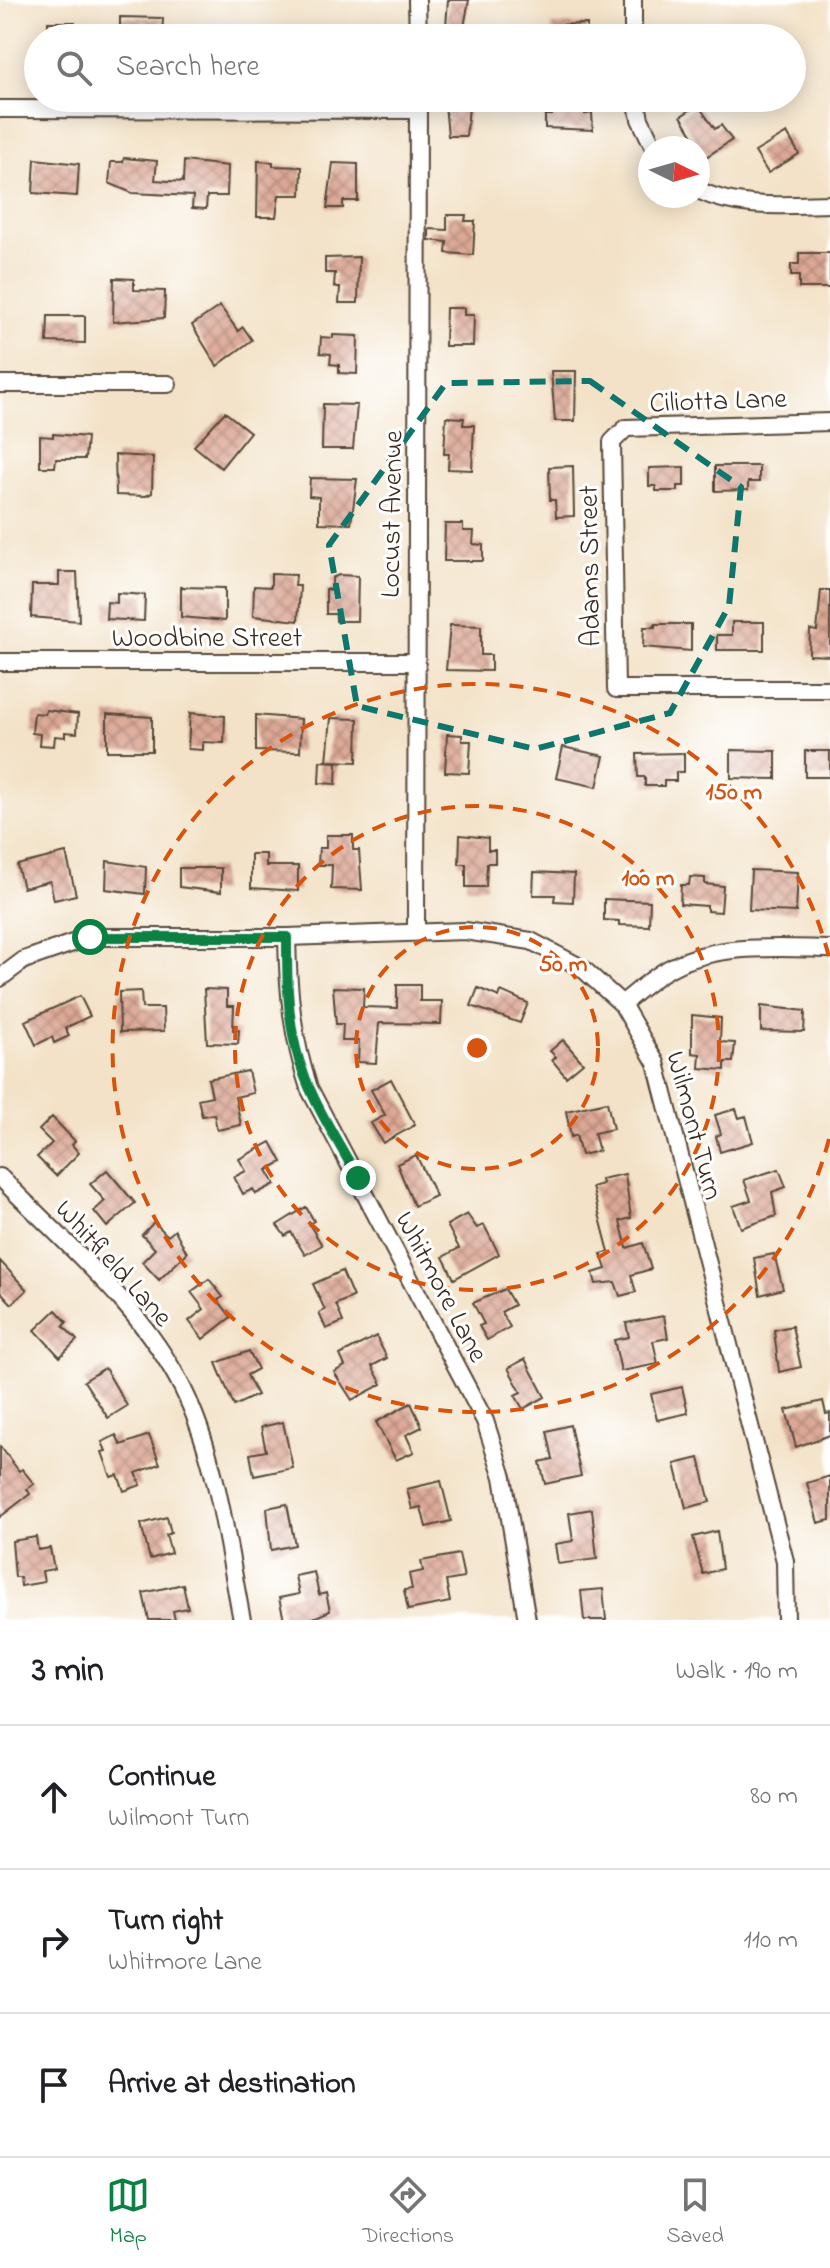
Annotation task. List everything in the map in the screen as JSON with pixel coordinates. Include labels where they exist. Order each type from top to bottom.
[{"type":"street","points":[[417,0],[418,24]]},
{"type":"street","points":[[633,0],[633,24]]},
{"type":"street","points":[[0,109],[24,109]]},
{"type":"street","name":"Locust Avenue","points":[[416,931],[414,662],[418,112]]},
{"type":"street","points":[[639,112],[648,136]]},
{"type":"street","points":[[710,196],[745,204],[830,204]]},
{"type":"street","points":[[0,384],[168,384]]},
{"type":"street","name":"Ciliotta Lane","points":[[612,442],[626,428],[830,422]]},
{"type":"street","name":"Adams Street","points":[[612,442],[616,689],[830,689]]},
{"type":"street","name":"Woodbine Street","points":[[0,662],[414,662]]},
{"type":"street","name":"Wilmont Turn","points":[[0,978],[24,960],[90,937],[287,937],[416,931],[465,931],[531,941],[582,968],[622,1004],[656,1063],[785,1561],[786,1620]]},
{"type":"street","name":"Whitmore Lane","points":[[287,937],[288,989],[296,1049],[309,1088],[485,1421],[503,1477],[527,1620]]},
{"type":"street","points":[[622,1004],[657,976],[691,960],[761,947],[830,949]]},
{"type":"street","name":"Whitfield Lane","points":[[0,1177],[144,1325],[183,1390],[209,1456],[242,1620]]},
{"type":"highlighted area","points":[[590,381],[741,487],[729,606],[670,713],[535,749],[357,706],[329,545],[446,383]]},
{"type":"building","points":[[448,0],[469,0],[465,24],[446,24]]},
{"type":"building","points":[[120,17],[163,18],[163,24],[120,24]]},
{"type":"building","points":[[48,22],[75,22],[75,24]]},
{"type":"building","points":[[446,112],[469,112],[466,136],[448,136]]},
{"type":"building","points":[[552,112],[592,113],[593,130],[545,128],[545,115],[552,115]]},
{"type":"building","points":[[687,112],[703,112],[715,129],[721,125],[732,140],[710,154],[710,136],[693,136],[681,116]]},
{"type":"building","points":[[787,133],[799,154],[768,173],[755,152]]},
{"type":"building","points":[[124,158],[157,161],[155,180],[183,182],[184,161],[228,166],[227,196],[207,196],[206,209],[192,208],[193,196],[132,193],[109,183],[111,162],[123,162]]},
{"type":"building","points":[[35,159],[79,164],[77,196],[33,193]]},
{"type":"building","points":[[258,161],[273,162],[273,166],[302,167],[301,195],[279,195],[276,217],[257,217]]},
{"type":"building","points":[[333,163],[358,164],[358,201],[343,201],[343,208],[327,208]]},
{"type":"building","points":[[447,215],[466,215],[465,221],[475,221],[473,255],[446,253],[447,242],[429,240],[429,229],[447,230]]},
{"type":"building","points":[[799,253],[830,253],[830,288],[799,288],[799,276],[791,276],[791,264],[799,264]]},
{"type":"building","points":[[359,257],[358,303],[339,303],[340,287],[334,287],[335,273],[325,273],[325,258]]},
{"type":"building","points":[[114,278],[134,279],[134,290],[165,291],[164,318],[113,322]]},
{"type":"building","points":[[220,306],[238,331],[243,327],[252,340],[217,366],[192,325]]},
{"type":"building","points":[[446,308],[464,308],[464,315],[474,315],[473,346],[445,346]]},
{"type":"building","points":[[48,316],[85,316],[85,343],[47,342]]},
{"type":"building","points":[[333,335],[358,336],[357,374],[339,373],[339,365],[330,364],[331,354],[320,353],[321,337],[333,338]]},
{"type":"building","points":[[551,371],[576,371],[575,421],[555,421]]},
{"type":"building","points":[[323,404],[357,405],[353,449],[322,449]]},
{"type":"building","points":[[225,412],[250,432],[221,468],[194,446]]},
{"type":"building","points":[[446,417],[464,418],[463,425],[474,425],[472,470],[448,469],[449,454],[444,454]]},
{"type":"building","points":[[53,434],[87,437],[85,459],[56,459],[55,467],[40,467],[40,436],[53,437]]},
{"type":"building","points":[[115,455],[153,457],[152,493],[146,496],[116,495]]},
{"type":"building","points":[[573,466],[574,516],[556,517],[555,500],[550,500],[549,467]]},
{"type":"building","points":[[715,466],[759,466],[759,482],[748,482],[748,490],[715,491]]},
{"type":"building","points":[[684,467],[684,486],[678,486],[678,491],[656,491],[656,486],[649,486],[649,468]]},
{"type":"building","points":[[310,478],[357,479],[351,524],[319,523],[319,497],[309,496]]},
{"type":"building","points":[[445,524],[463,524],[463,531],[474,531],[473,544],[483,545],[483,561],[444,561]]},
{"type":"building","points":[[59,572],[77,572],[79,621],[31,617],[32,585],[59,585]]},
{"type":"building","points":[[271,574],[296,575],[295,586],[300,586],[298,621],[253,616],[254,586],[271,587]]},
{"type":"building","points":[[339,575],[358,576],[357,621],[336,621],[336,614],[326,614],[326,589],[332,590],[332,578]]},
{"type":"building","points":[[181,587],[225,588],[225,621],[181,617]]},
{"type":"building","points":[[821,590],[830,590],[830,656],[809,655],[810,630],[817,631]]},
{"type":"building","points":[[117,593],[145,595],[144,621],[106,619],[107,602],[117,603]]},
{"type":"building","points":[[732,622],[764,622],[764,650],[717,650],[717,635],[732,635]]},
{"type":"building","points":[[655,624],[691,624],[691,651],[643,647],[644,627],[655,627]]},
{"type":"building","points":[[450,625],[481,626],[481,655],[491,655],[491,671],[446,670]]},
{"type":"building","points":[[46,710],[78,714],[77,733],[65,732],[65,737],[55,736],[54,746],[39,745],[40,734],[32,733],[34,713],[45,714]]},
{"type":"building","points":[[190,713],[225,716],[224,743],[203,742],[203,750],[188,749]]},
{"type":"building","points":[[107,714],[152,717],[152,751],[107,751]]},
{"type":"building","points":[[256,715],[301,719],[300,752],[256,751]]},
{"type":"building","points":[[331,718],[358,719],[357,762],[327,761]]},
{"type":"building","points":[[447,734],[462,735],[462,741],[471,741],[469,773],[445,772]]},
{"type":"building","points":[[563,747],[604,756],[597,787],[556,778]]},
{"type":"building","points":[[731,750],[776,751],[776,779],[731,778]]},
{"type":"building","points":[[805,751],[830,751],[830,777],[805,777]]},
{"type":"building","points":[[684,753],[684,772],[676,772],[676,781],[664,781],[664,786],[645,786],[645,777],[638,777],[637,754]]},
{"type":"building","points":[[320,761],[337,762],[336,784],[319,783]]},
{"type":"building","points":[[326,835],[353,835],[353,850],[359,850],[362,890],[331,889],[332,865],[318,865],[319,848],[326,848]]},
{"type":"building","points":[[460,835],[488,838],[488,850],[495,850],[495,863],[487,863],[486,887],[466,887],[466,864],[459,864]]},
{"type":"building","points":[[66,853],[76,895],[54,900],[50,881],[23,888],[17,865]]},
{"type":"building","points":[[251,854],[266,854],[266,866],[298,866],[298,891],[251,888]]},
{"type":"building","points":[[107,861],[146,867],[145,894],[106,889]]},
{"type":"building","points":[[179,868],[221,868],[221,892],[179,887]]},
{"type":"building","points":[[751,870],[798,872],[796,912],[749,910]]},
{"type":"building","points":[[534,872],[574,874],[573,902],[554,901],[555,895],[533,895]]},
{"type":"building","points":[[690,877],[705,878],[705,884],[723,886],[721,912],[707,911],[707,906],[680,904],[681,885],[689,885]]},
{"type":"building","points":[[604,899],[650,901],[649,926],[619,925],[619,921],[604,920]]},
{"type":"building","points":[[397,985],[420,985],[420,1001],[442,1001],[441,1024],[379,1023],[376,1063],[358,1062],[359,1041],[342,1041],[343,1024],[336,1024],[333,987],[364,988],[363,1007],[397,1008]]},
{"type":"building","points":[[478,988],[499,997],[501,991],[528,1003],[520,1023],[471,1006]]},
{"type":"building","points":[[204,989],[227,990],[227,1006],[234,1006],[233,1030],[239,1030],[238,1044],[207,1043]]},
{"type":"building","points":[[141,991],[142,1008],[163,1008],[164,1031],[120,1032],[119,992]]},
{"type":"building","points":[[80,996],[90,1016],[65,1028],[69,1036],[54,1043],[52,1037],[36,1045],[25,1021]]},
{"type":"building","points":[[761,1006],[805,1011],[804,1032],[761,1031]]},
{"type":"building","points":[[692,1015],[721,1018],[720,1042],[735,1043],[733,1062],[725,1062],[725,1070],[699,1068],[700,1054],[692,1053]]},
{"type":"building","points":[[563,1040],[583,1063],[566,1077],[552,1060],[556,1057],[550,1051]]},
{"type":"building","points":[[248,1071],[253,1093],[235,1097],[241,1125],[217,1130],[214,1114],[202,1116],[198,1099],[212,1096],[208,1079]]},
{"type":"building","points":[[391,1079],[415,1125],[383,1143],[371,1123],[385,1115],[371,1090]]},
{"type":"building","points":[[607,1102],[613,1129],[594,1133],[599,1151],[581,1155],[576,1135],[571,1137],[566,1111]]},
{"type":"building","points":[[736,1109],[739,1118],[746,1116],[753,1142],[720,1152],[716,1136],[721,1134],[715,1115]]},
{"type":"building","points":[[52,1117],[75,1141],[72,1145],[79,1153],[56,1176],[37,1157],[52,1143],[39,1130]]},
{"type":"building","points":[[271,1142],[282,1162],[267,1170],[275,1184],[256,1194],[253,1189],[243,1194],[234,1177],[246,1171],[239,1159]]},
{"type":"building","points":[[416,1155],[436,1196],[414,1206],[397,1164]]},
{"type":"building","points":[[779,1169],[786,1187],[772,1192],[776,1216],[741,1228],[733,1206],[751,1200],[744,1180]]},
{"type":"building","points":[[107,1170],[135,1203],[107,1227],[94,1211],[105,1201],[90,1184]]},
{"type":"building","points":[[625,1174],[631,1218],[620,1221],[627,1248],[643,1243],[651,1269],[631,1275],[636,1292],[620,1296],[615,1282],[596,1284],[593,1273],[606,1269],[601,1254],[609,1252],[592,1187],[602,1184],[601,1179]]},
{"type":"building","points":[[306,1207],[314,1221],[309,1224],[322,1245],[305,1255],[291,1232],[285,1236],[277,1225]]},
{"type":"building","points":[[467,1214],[477,1228],[484,1225],[499,1254],[454,1279],[443,1257],[459,1248],[447,1225]]},
{"type":"building","points":[[154,1222],[168,1236],[175,1230],[187,1253],[159,1280],[142,1262],[155,1249],[142,1235]]},
{"type":"building","points":[[774,1254],[783,1289],[760,1295],[754,1258]]},
{"type":"building","points":[[0,1261],[27,1290],[12,1304],[0,1291]]},
{"type":"building","points":[[342,1271],[353,1297],[336,1304],[343,1322],[326,1329],[319,1313],[325,1310],[313,1284]]},
{"type":"building","points":[[209,1279],[223,1297],[218,1300],[231,1317],[203,1339],[189,1321],[204,1309],[191,1292]]},
{"type":"building","points":[[505,1289],[514,1305],[501,1312],[510,1327],[487,1340],[479,1326],[484,1324],[473,1303]]},
{"type":"building","points":[[56,1310],[67,1322],[63,1326],[77,1340],[60,1357],[35,1330]]},
{"type":"building","points":[[664,1316],[668,1338],[653,1341],[658,1364],[621,1371],[614,1340],[629,1337],[626,1323]]},
{"type":"building","points":[[792,1326],[801,1367],[779,1372],[774,1330]]},
{"type":"building","points":[[376,1336],[387,1358],[372,1366],[382,1384],[352,1400],[334,1372],[345,1366],[340,1355]]},
{"type":"building","points":[[249,1351],[258,1369],[247,1375],[257,1395],[234,1406],[216,1363]]},
{"type":"building","points":[[525,1359],[545,1397],[523,1409],[515,1395],[521,1392],[508,1368]]},
{"type":"building","points":[[105,1368],[127,1406],[108,1418],[84,1381]]},
{"type":"building","points":[[682,1387],[688,1413],[657,1420],[651,1394]]},
{"type":"building","points":[[823,1401],[826,1414],[830,1413],[830,1435],[796,1447],[786,1410]]},
{"type":"building","points":[[411,1403],[422,1427],[406,1435],[414,1452],[396,1460],[376,1422]]},
{"type":"building","points":[[283,1422],[293,1468],[254,1476],[250,1454],[266,1451],[261,1427]]},
{"type":"building","points":[[570,1425],[581,1476],[545,1484],[540,1462],[553,1459],[547,1431]]},
{"type":"building","points":[[116,1435],[121,1445],[149,1435],[160,1464],[136,1473],[141,1485],[124,1491],[118,1475],[111,1477],[102,1452],[106,1451],[102,1442]]},
{"type":"building","points":[[0,1446],[19,1471],[22,1469],[34,1484],[27,1489],[30,1494],[0,1517]]},
{"type":"building","points":[[699,1458],[710,1502],[686,1508],[675,1464]]},
{"type":"building","points":[[830,1476],[830,1520],[818,1523],[807,1483]]},
{"type":"building","points":[[441,1481],[451,1521],[426,1527],[421,1507],[412,1509],[407,1489]]},
{"type":"building","points":[[287,1504],[295,1545],[271,1550],[267,1508]]},
{"type":"building","points":[[592,1509],[597,1559],[558,1564],[555,1544],[573,1541],[569,1513]]},
{"type":"building","points":[[167,1517],[171,1533],[166,1535],[171,1553],[150,1559],[141,1524]]},
{"type":"building","points":[[717,1531],[722,1569],[703,1574],[693,1537]]},
{"type":"building","points":[[36,1537],[38,1550],[50,1548],[54,1569],[42,1571],[44,1582],[21,1586],[20,1577],[15,1577],[12,1541]]},
{"type":"building","points":[[459,1554],[464,1578],[446,1581],[450,1602],[408,1610],[404,1590],[412,1589],[409,1574],[423,1571],[421,1561]]},
{"type":"building","points":[[314,1572],[319,1595],[326,1593],[330,1611],[309,1620],[284,1620],[279,1598],[299,1594],[295,1576]]},
{"type":"building","points":[[183,1584],[188,1608],[173,1611],[175,1620],[149,1620],[143,1593]]},
{"type":"building","points":[[603,1589],[606,1620],[584,1620],[581,1591]]},
{"type":"route","points":[[90,937],[287,937],[288,989],[296,1049],[309,1088],[358,1178]]}]
